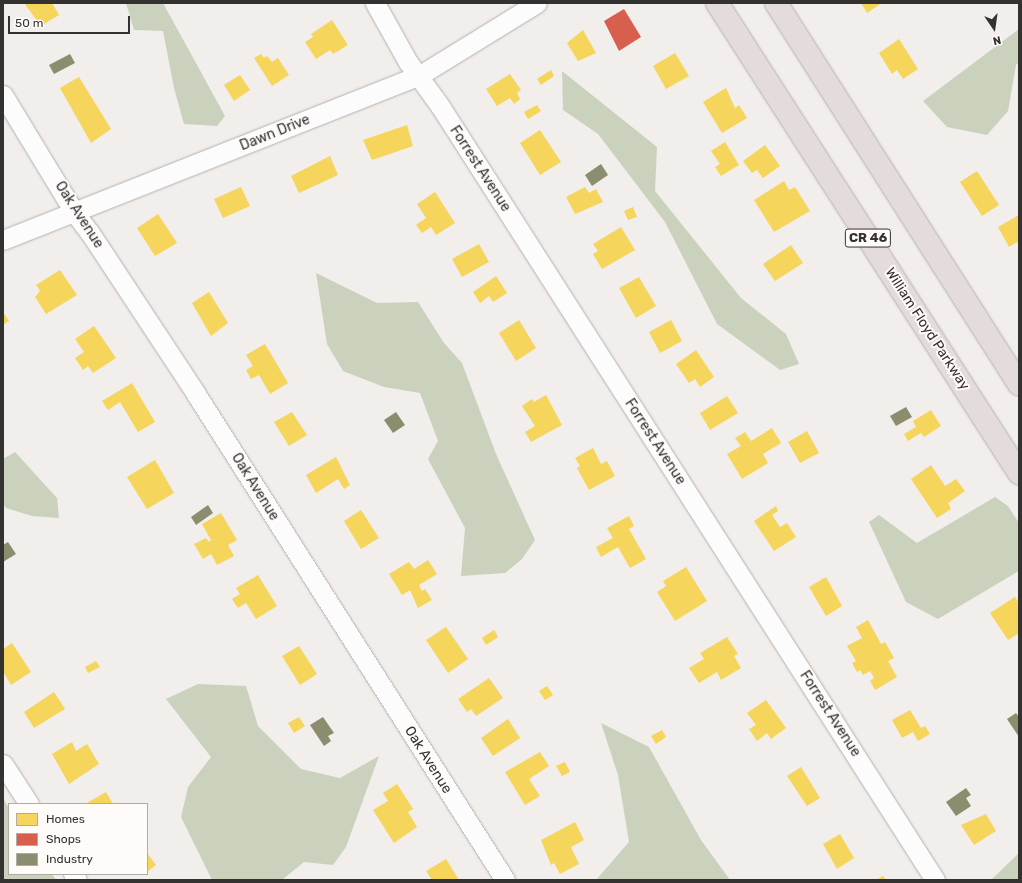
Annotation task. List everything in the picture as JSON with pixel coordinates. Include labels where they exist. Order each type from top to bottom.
[{"type":"highway","name":"William Floyd Parkway","points":[[717,3],[1019,473]]},
{"type":"highway","points":[[776,3],[1019,384]]},
{"type":"street","name":"Forrest Avenue","points":[[375,3],[408,62],[420,76],[936,880]]},
{"type":"street","name":"Dawn Drive","points":[[3,240],[420,76],[537,3]]},
{"type":"street","name":"Oak Avenue","points":[[3,95],[74,212],[90,233],[196,394],[505,880]]},
{"type":"street","points":[[3,764],[28,803]]},
{"type":"green space","points":[[126,3],[163,3],[225,116],[217,126],[184,124],[174,88],[163,31],[134,30]]},
{"type":"green space","points":[[1019,29],[1019,62],[1016,65],[1008,111],[987,135],[947,127],[923,101]]},
{"type":"green space","points":[[562,71],[657,147],[655,191],[741,298],[786,334],[799,364],[780,370],[717,324],[665,222],[598,134],[563,110]]},
{"type":"green space","points":[[316,273],[377,303],[418,302],[444,343],[462,363],[496,454],[535,540],[522,559],[505,573],[461,576],[465,528],[428,459],[438,441],[420,393],[384,387],[343,371],[327,344]]},
{"type":"green space","points":[[15,452],[57,498],[59,518],[32,516],[6,508],[3,504],[3,459]]},
{"type":"green space","points":[[995,497],[1008,506],[1019,523],[1019,571],[938,619],[906,602],[869,522],[879,515],[917,543]]},
{"type":"green space","points":[[198,684],[246,686],[258,726],[301,769],[340,778],[379,756],[346,847],[333,865],[304,862],[282,880],[212,880],[181,817],[188,787],[211,757],[166,699]]},
{"type":"green space","points":[[601,723],[649,747],[701,840],[730,880],[596,880],[629,842],[618,775]]},
{"type":"green space","points":[[3,798],[8,806],[8,875],[53,875],[56,880],[3,880]]},
{"type":"green space","points":[[1019,853],[1019,880],[991,880],[994,877]]},
{"type":"building: Homes","points":[[24,3],[52,3],[59,15],[41,26]]},
{"type":"building: Homes","points":[[861,3],[882,3],[867,13]]},
{"type":"building: Homes","points":[[332,20],[348,45],[333,54],[330,50],[316,59],[305,42],[313,37],[311,34]]},
{"type":"building: Homes","points":[[583,30],[596,53],[578,61],[567,43]]},
{"type":"building: Homes","points":[[899,39],[918,69],[903,79],[897,70],[892,74],[879,53]]},
{"type":"building: Homes","points":[[675,53],[689,76],[666,89],[653,66]]},
{"type":"building: Homes","points":[[261,54],[264,58],[267,56],[272,62],[278,58],[289,75],[272,86],[254,58]]},
{"type":"building: Homes","points":[[551,70],[554,76],[541,85],[537,79]]},
{"type":"building: Homes","points":[[510,74],[521,90],[517,93],[520,99],[514,104],[510,98],[497,106],[486,89]]},
{"type":"building: Homes","points":[[240,75],[250,90],[234,101],[224,85]]},
{"type":"building: Homes","points":[[79,77],[111,129],[91,143],[60,88]]},
{"type":"building: Homes","points":[[726,88],[735,108],[739,105],[747,118],[722,133],[703,102]]},
{"type":"building: Homes","points":[[537,105],[541,111],[528,119],[524,112]]},
{"type":"building: Homes","points":[[407,125],[413,146],[372,160],[363,140]]},
{"type":"building: Homes","points":[[540,130],[561,162],[540,175],[520,143]]},
{"type":"building: Homes","points":[[725,142],[739,165],[721,176],[715,167],[720,164],[711,151]]},
{"type":"building: Homes","points":[[765,145],[780,166],[763,178],[757,170],[752,173],[743,161]]},
{"type":"building: Homes","points":[[330,156],[338,175],[299,193],[291,176]]},
{"type":"building: Homes","points":[[977,171],[999,205],[982,216],[960,182]]},
{"type":"building: Homes","points":[[784,181],[789,190],[795,187],[810,211],[774,232],[754,200]]},
{"type":"building: Homes","points":[[241,187],[250,206],[223,218],[214,199]]},
{"type":"building: Homes","points":[[585,187],[589,193],[596,189],[603,202],[575,214],[566,197]]},
{"type":"building: Homes","points":[[435,192],[455,223],[436,235],[431,227],[422,233],[416,225],[426,218],[417,204]]},
{"type":"building: Homes","points":[[633,207],[637,217],[628,220],[624,211]]},
{"type":"building: Homes","points":[[158,214],[177,243],[155,256],[137,228]]},
{"type":"building: Homes","points":[[1019,215],[1019,245],[1017,242],[1009,247],[998,227]]},
{"type":"building: Homes","points":[[621,227],[635,250],[602,269],[593,254],[598,251],[593,244]]},
{"type":"building: Homes","points":[[479,244],[489,262],[462,277],[452,259]]},
{"type":"building: Homes","points":[[791,245],[803,263],[775,281],[763,264]]},
{"type":"building: Homes","points":[[60,270],[77,295],[46,314],[35,297],[40,291],[36,285]]},
{"type":"building: Homes","points":[[496,276],[507,293],[493,302],[489,296],[480,303],[473,292]]},
{"type":"building: Homes","points":[[639,277],[656,306],[636,318],[619,288]]},
{"type":"building: Homes","points":[[209,292],[228,323],[211,336],[192,303]]},
{"type":"building: Homes","points":[[3,312],[9,321],[3,325]]},
{"type":"building: Homes","points":[[519,320],[536,348],[516,361],[499,333]]},
{"type":"building: Homes","points":[[671,320],[682,341],[660,353],[649,332]]},
{"type":"building: Homes","points":[[94,326],[116,358],[93,373],[88,366],[83,370],[75,358],[84,352],[75,339]]},
{"type":"building: Homes","points":[[265,344],[288,383],[270,394],[259,375],[251,379],[246,370],[253,366],[246,355]]},
{"type":"building: Homes","points":[[696,350],[714,377],[700,387],[695,379],[689,383],[676,364]]},
{"type":"building: Homes","points":[[132,383],[155,422],[138,432],[120,402],[108,410],[102,401]]},
{"type":"building: Homes","points":[[546,395],[562,425],[531,442],[525,432],[535,426],[522,406],[532,399],[534,402]]},
{"type":"building: Homes","points":[[727,396],[738,413],[710,430],[700,413]]},
{"type":"building: Homes","points":[[931,410],[941,426],[924,437],[921,433],[908,441],[904,434],[916,427],[913,421]]},
{"type":"building: Homes","points":[[292,412],[307,435],[289,446],[274,422]]},
{"type":"building: Homes","points":[[772,428],[781,443],[763,454],[768,463],[742,479],[727,454],[741,446],[735,438],[745,432],[751,441]]},
{"type":"building: Homes","points":[[807,431],[819,453],[800,463],[788,442]]},
{"type":"building: Homes","points":[[593,448],[601,464],[607,461],[615,476],[589,490],[577,468],[580,466],[575,458]]},
{"type":"building: Homes","points":[[336,457],[350,485],[344,489],[338,479],[316,493],[306,475]]},
{"type":"building: Homes","points":[[155,460],[174,493],[147,509],[127,477]]},
{"type":"building: Homes","points":[[931,465],[945,486],[956,479],[965,491],[948,503],[951,509],[937,518],[911,479]]},
{"type":"building: Homes","points":[[776,506],[778,511],[772,515],[780,527],[787,523],[796,537],[774,551],[754,521]]},
{"type":"building: Homes","points":[[361,510],[379,538],[361,549],[344,521]]},
{"type":"building: Homes","points":[[221,513],[237,540],[228,545],[234,556],[217,565],[211,554],[203,559],[194,544],[206,538],[209,542],[211,540],[202,524]]},
{"type":"building: Homes","points":[[629,516],[634,526],[629,529],[646,559],[630,568],[618,547],[601,557],[596,547],[613,538],[607,528]]},
{"type":"building: Homes","points":[[428,560],[437,574],[419,585],[422,591],[425,589],[432,600],[418,608],[410,590],[402,595],[389,574],[409,562],[414,569]]},
{"type":"building: Homes","points":[[686,567],[707,601],[675,621],[657,592],[666,586],[663,581]]},
{"type":"building: Homes","points":[[258,575],[277,606],[256,619],[246,603],[238,608],[232,599],[240,594],[236,588]]},
{"type":"building: Homes","points":[[826,577],[842,606],[826,616],[809,587]]},
{"type":"building: Homes","points":[[1015,597],[1019,603],[1019,633],[1008,640],[990,613]]},
{"type":"building: Homes","points":[[868,620],[881,644],[885,642],[894,658],[888,661],[897,677],[875,690],[870,681],[874,678],[870,671],[863,675],[860,670],[857,672],[852,663],[856,661],[847,646],[862,638],[856,627]]},
{"type":"building: Homes","points":[[446,627],[468,659],[448,673],[426,640]]},
{"type":"building: Homes","points":[[494,630],[498,637],[486,645],[482,638]]},
{"type":"building: Homes","points":[[727,637],[738,654],[734,656],[741,668],[721,680],[717,672],[699,683],[689,668],[704,659],[700,653]]},
{"type":"building: Homes","points":[[12,643],[31,672],[11,685],[3,672],[3,649]]},
{"type":"building: Homes","points":[[299,646],[317,674],[300,685],[282,656]]},
{"type":"building: Homes","points":[[96,661],[100,667],[88,673],[85,667]]},
{"type":"building: Homes","points":[[489,678],[503,698],[476,716],[471,709],[467,712],[458,699]]},
{"type":"building: Homes","points":[[547,686],[553,695],[545,700],[539,691]]},
{"type":"building: Homes","points":[[54,692],[65,709],[34,728],[24,712]]},
{"type":"building: Homes","points":[[766,700],[786,728],[771,739],[767,733],[757,741],[749,729],[756,725],[747,713]]},
{"type":"building: Homes","points":[[910,710],[921,728],[925,726],[930,734],[918,741],[913,732],[902,738],[892,720]]},
{"type":"building: Homes","points":[[299,717],[305,726],[294,733],[288,723]]},
{"type":"building: Homes","points":[[508,719],[520,738],[493,756],[481,738]]},
{"type":"building: Homes","points":[[662,730],[666,737],[656,744],[651,736]]},
{"type":"building: Homes","points":[[72,742],[76,751],[87,744],[99,764],[69,784],[52,754]]},
{"type":"building: Homes","points":[[540,752],[549,766],[529,779],[540,796],[525,805],[505,772]]},
{"type":"building: Homes","points":[[565,762],[570,772],[562,776],[556,766]]},
{"type":"building: Homes","points":[[801,767],[820,798],[807,806],[787,776]]},
{"type":"building: Homes","points":[[397,784],[413,809],[408,812],[417,827],[394,843],[373,810],[388,801],[383,793]]},
{"type":"building: Homes","points":[[106,792],[112,803],[87,803]]},
{"type":"building: Homes","points":[[986,814],[996,831],[974,845],[961,825]]},
{"type":"building: Homes","points":[[575,822],[584,840],[571,847],[579,864],[560,874],[554,863],[551,865],[541,840]]},
{"type":"building: Homes","points":[[840,834],[854,858],[837,869],[823,844]]},
{"type":"building: Homes","points":[[148,854],[156,865],[148,871]]},
{"type":"building: Homes","points":[[446,859],[459,880],[432,880],[426,871]]},
{"type":"building: Homes","points":[[883,876],[886,880],[876,880]]},
{"type":"building: Shops","points":[[624,9],[641,37],[619,51],[604,21]]},
{"type":"building: Industry","points":[[70,54],[75,63],[54,74],[49,65]]},
{"type":"building: Industry","points":[[601,164],[608,175],[592,186],[585,175]]},
{"type":"building: Industry","points":[[906,407],[912,417],[896,426],[890,416]]},
{"type":"building: Industry","points":[[396,412],[405,425],[393,433],[384,420]]},
{"type":"building: Industry","points":[[208,505],[213,513],[196,525],[191,517]]},
{"type":"building: Industry","points":[[8,542],[16,554],[3,562],[3,545]]},
{"type":"building: Industry","points":[[1016,713],[1019,717],[1019,737],[1007,719]]},
{"type":"building: Industry","points":[[323,717],[334,733],[328,736],[331,741],[324,746],[310,725]]},
{"type":"building: Industry","points":[[966,788],[971,795],[966,798],[971,806],[956,816],[946,802]]}]
